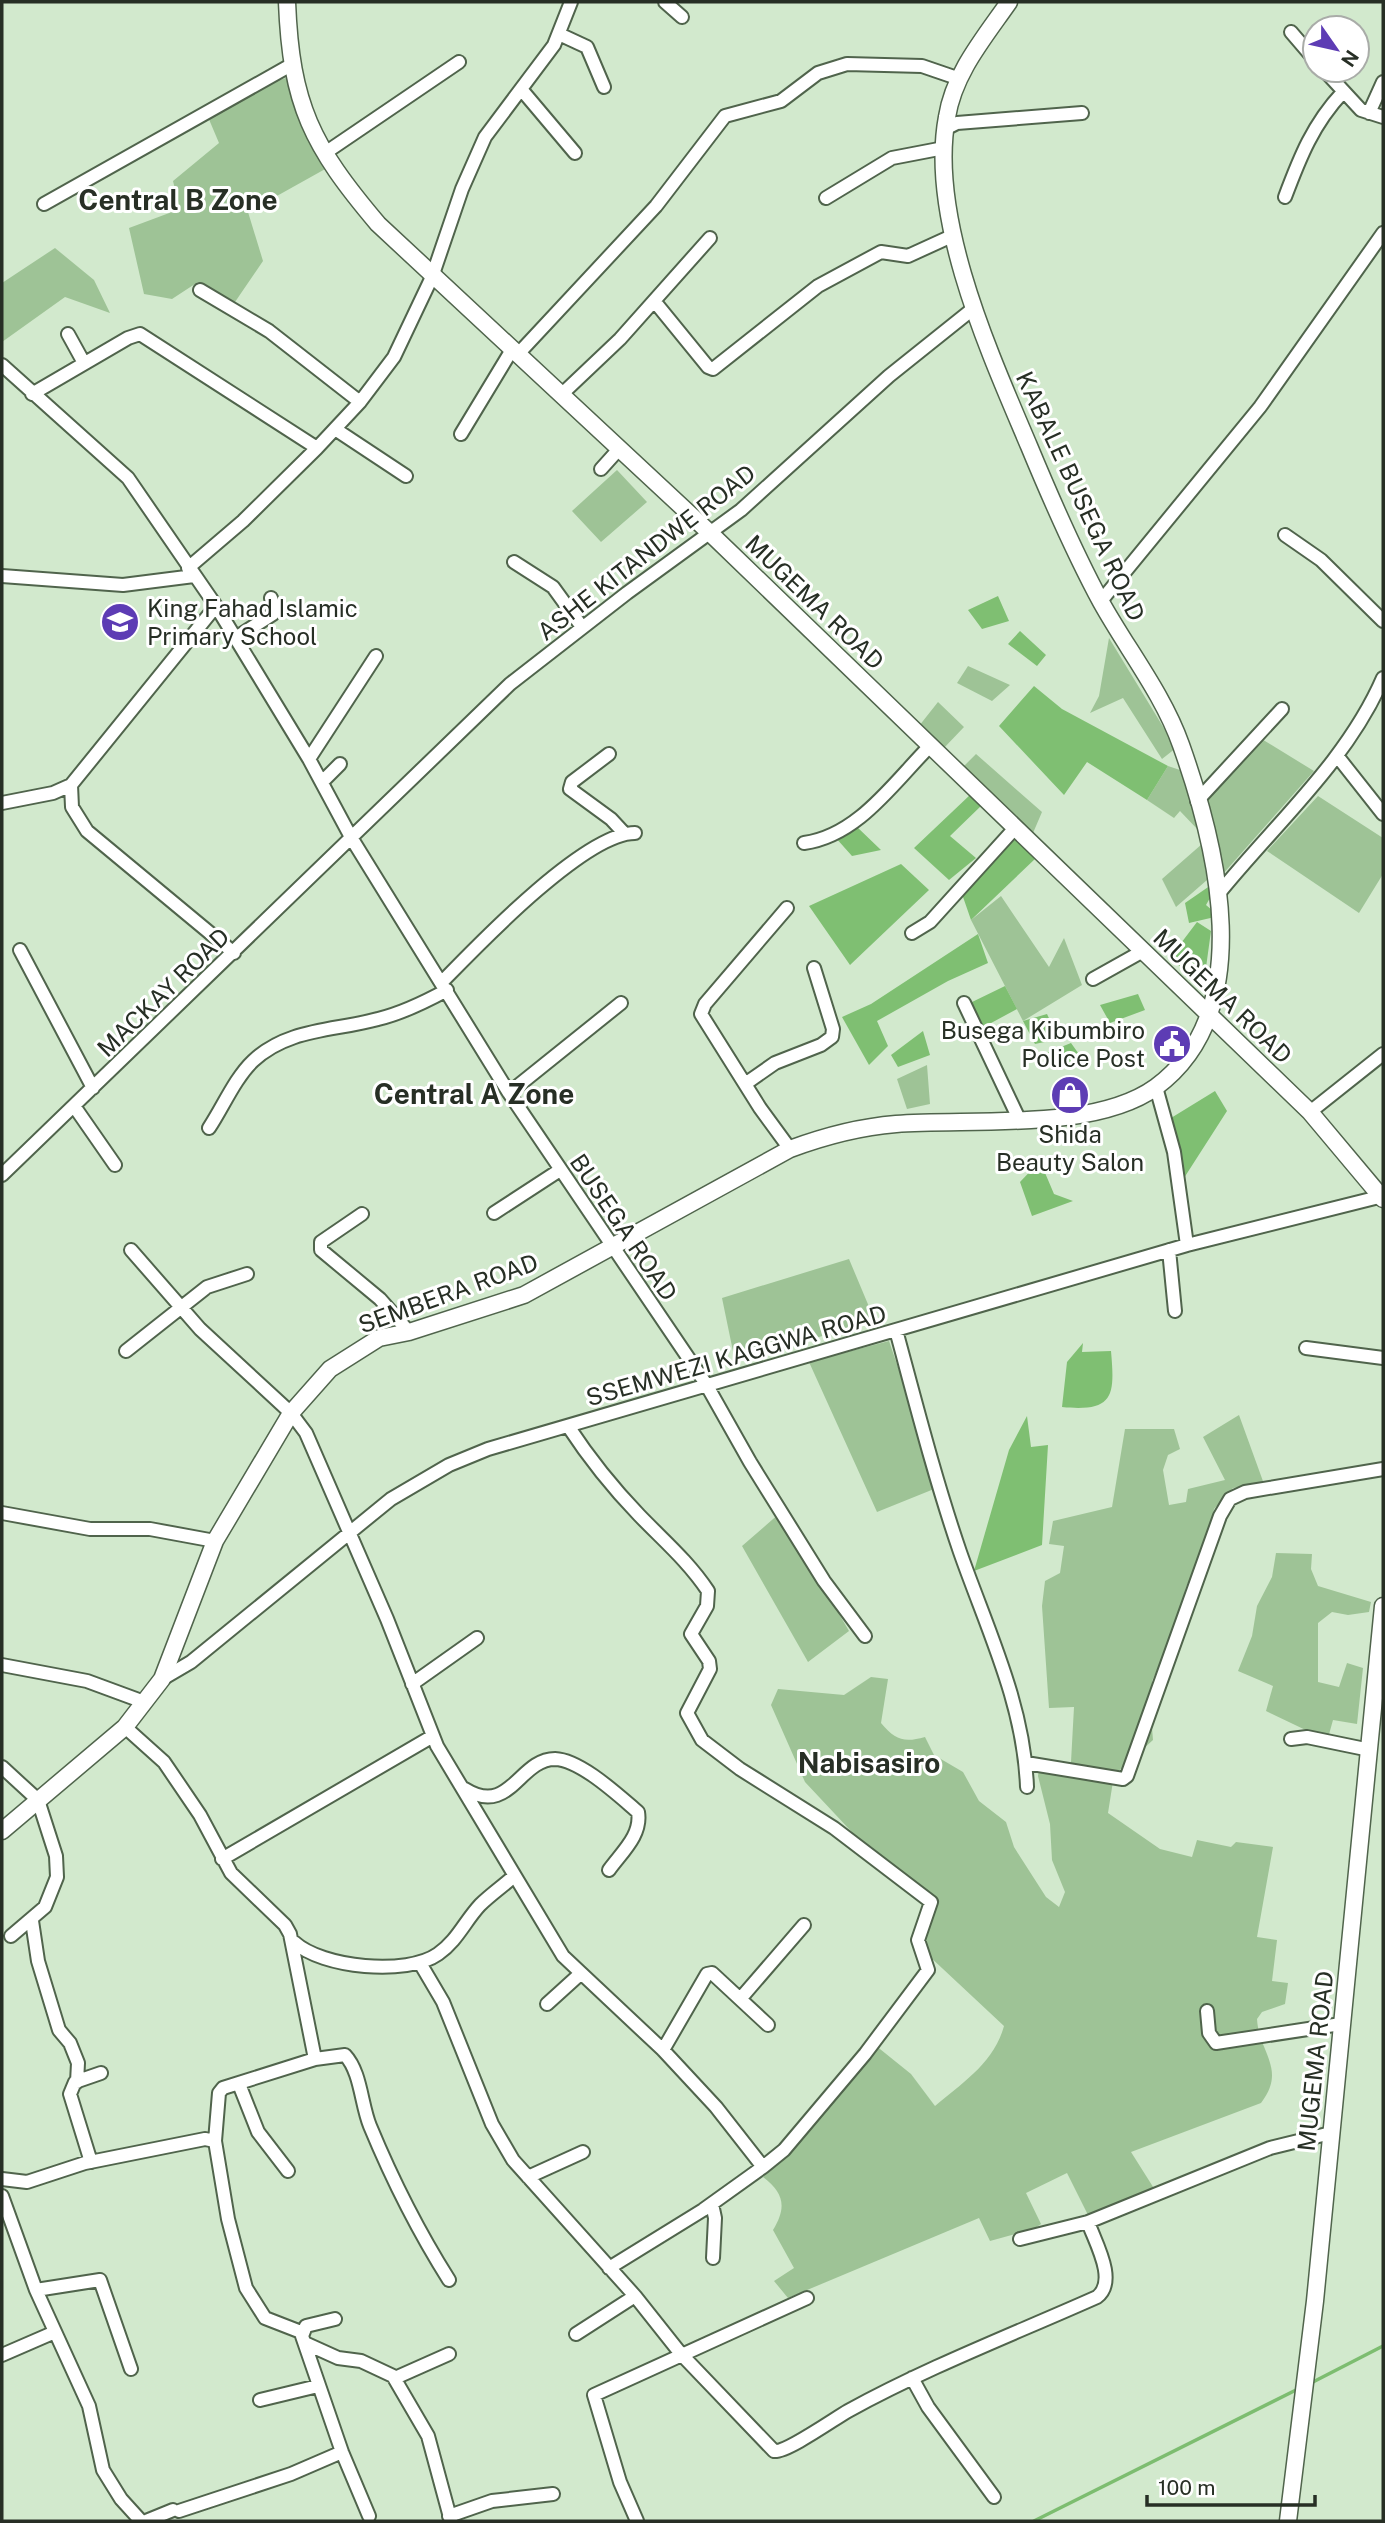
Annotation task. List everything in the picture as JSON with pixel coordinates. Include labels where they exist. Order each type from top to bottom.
[{"type":"street","name":"MUGEMA ROAD","points":[[287,2],[291,65],[307,119],[324,153],[378,224],[710,533],[1209,1014],[1310,1112],[1383,1197]]},
{"type":"street","points":[[2,576],[123,584],[191,572],[317,448],[360,402],[394,357],[432,277],[485,137],[544,60],[559,34],[571,2]]},
{"type":"street","points":[[665,2],[682,17]]},
{"type":"street","name":"KABALE BUSEGA ROAD","points":[[1009,2],[957,78],[945,129],[944,148],[945,181],[954,235],[974,308],[993,363],[1045,485],[1101,601],[1174,728],[1197,800],[1220,891],[1220,951],[1209,1014]]},
{"type":"street","points":[[1291,32],[1301,44]]},
{"type":"street","points":[[559,34],[587,47],[604,87]]},
{"type":"street","points":[[324,153],[459,62]]},
{"type":"street","points":[[461,434],[516,350],[656,206],[725,116],[733,111],[781,102],[818,73],[847,64],[922,66],[957,78]]},
{"type":"street","points":[[44,204],[291,65]]},
{"type":"street","points":[[1369,113],[1383,82]]},
{"type":"street","points":[[1336,84],[1361,110],[1383,117]]},
{"type":"street","points":[[521,89],[575,153]]},
{"type":"street","points":[[1285,197],[1307,139],[1323,114],[1343,92]]},
{"type":"street","points":[[945,129],[957,122],[1082,113]]},
{"type":"street","points":[[826,198],[892,158],[944,148]]},
{"type":"street","points":[[1101,601],[1192,494],[1276,386],[1383,233]]},
{"type":"street","points":[[655,302],[708,367],[713,369],[818,286],[881,252],[908,256],[954,235]]},
{"type":"street","points":[[562,394],[655,302],[710,238]]},
{"type":"street","points":[[200,289],[269,331],[360,402]]},
{"type":"street","name":"ASHE KITANDWE ROAD","points":[[352,838],[461,730],[582,626],[741,510],[890,376],[974,308]]},
{"type":"street","points":[[68,334],[84,363]]},
{"type":"street","points":[[32,394],[136,334],[148,337],[317,448]]},
{"type":"street","name":"BUSEGA ROAD","points":[[2,365],[128,478],[216,606],[309,759],[352,838],[509,1093],[706,1384],[750,1462],[824,1581],[865,1636]]},
{"type":"street","points":[[335,429],[406,476]]},
{"type":"street","points":[[601,469],[619,449]]},
{"type":"street","points":[[1285,535],[1331,569],[1383,621]]},
{"type":"street","points":[[514,562],[552,587],[582,626]]},
{"type":"street","points":[[237,637],[273,614],[275,609],[271,598]]},
{"type":"street","points":[[2,803],[53,793],[71,785],[216,606]]},
{"type":"street","points":[[309,759],[376,656]]},
{"type":"street","points":[[1220,891],[1265,836],[1338,757],[1363,719],[1383,681]]},
{"type":"street","points":[[1197,800],[1282,709]]},
{"type":"street","points":[[804,843],[819,841],[859,818],[930,746]]},
{"type":"street","points":[[209,1128],[252,1062],[277,1043],[302,1034],[377,1020],[417,1006],[445,986],[559,872],[592,849],[630,833],[570,789],[572,782],[608,754]]},
{"type":"street","points":[[1338,757],[1383,814]]},
{"type":"street","points":[[322,782],[340,764]]},
{"type":"street","points":[[71,785],[72,807],[87,831],[234,953]]},
{"type":"street","points":[[912,933],[930,922],[1015,828]]},
{"type":"street","name":"MACKAY ROAD","points":[[2,1175],[352,838]]},
{"type":"street","points":[[787,908],[705,1004],[701,1014],[790,1149]]},
{"type":"street","points":[[20,950],[93,1088]]},
{"type":"street","points":[[1093,979],[1143,951]]},
{"type":"street","points":[[745,1084],[775,1063],[821,1045],[832,1037],[833,1029],[814,968]]},
{"type":"street","points":[[509,1093],[621,1003]]},
{"type":"street","points":[[964,1003],[1018,1119]]},
{"type":"street","name":"SEMBERA ROAD","points":[[2,1831],[125,1727],[162,1679],[215,1541],[291,1413],[330,1369],[349,1355],[379,1338],[409,1332],[524,1295],[790,1149],[830,1135],[866,1127],[1081,1114],[1118,1104],[1156,1087],[1191,1051],[1209,1014]]},
{"type":"street","points":[[1310,1112],[1383,1054]]},
{"type":"street","points":[[1156,1087],[1174,1152],[1187,1245]]},
{"type":"street","points":[[74,1106],[115,1165]]},
{"type":"street","points":[[494,1213],[560,1170]]},
{"type":"street","name":"SSEMWEZI KAGGWA ROAD","points":[[162,1679],[191,1662],[391,1499],[449,1465],[488,1449],[1169,1250],[1383,1197]]},
{"type":"street","points":[[362,1214],[321,1242],[321,1250],[380,1300],[409,1332]]},
{"type":"street","points":[[131,1250],[181,1309],[291,1413],[306,1433],[351,1532],[433,1736],[513,1877],[562,1956],[579,1975],[663,2050],[716,2107],[763,2167]]},
{"type":"street","points":[[1169,1250],[1175,1311]]},
{"type":"street","points":[[125,1351],[208,1287],[247,1274]]},
{"type":"street","points":[[896,1330],[959,1550],[1004,1665],[1026,1763],[1027,1787]]},
{"type":"street","points":[[1306,1348],[1383,1358]]},
{"type":"street","points":[[568,1426],[607,1480],[640,1517],[670,1543],[708,1591],[707,1606],[691,1634],[709,1661],[710,1669],[687,1713],[702,1740],[740,1769],[834,1828],[931,1902],[918,1940],[928,1970],[865,2054],[784,2150],[712,2204],[608,2267]]},
{"type":"street","points":[[1026,1763],[1123,1779],[1127,1776],[1133,1767],[1147,1716],[1220,1516],[1230,1499],[1245,1492],[1383,1469]]},
{"type":"street","points":[[2,1513],[90,1529],[150,1529],[215,1541]]},
{"type":"street","name":"MUGEMA ROAD","points":[[1288,2521],[1306,2376],[1370,1749],[1378,1701],[1383,1606]]},
{"type":"street","points":[[412,1684],[477,1638]]},
{"type":"street","points":[[2,1665],[87,1681],[144,1702]]},
{"type":"street","points":[[125,1727],[164,1762],[200,1815],[231,1873],[285,1925],[295,1942],[315,2059]]},
{"type":"street","points":[[222,1859],[433,1736]]},
{"type":"street","points":[[1291,1740],[1307,1737],[1370,1749]]},
{"type":"street","points":[[461,1787],[478,1797],[487,1798],[505,1791],[544,1762],[556,1759],[576,1765],[638,1812],[640,1823],[634,1836],[609,1870]]},
{"type":"street","points":[[2,1766],[38,1800],[55,1846],[57,1877],[45,1907],[32,1921],[11,1936]]},
{"type":"street","points":[[295,1942],[317,1958],[344,1963],[420,1963],[446,1948],[480,1905],[513,1877]]},
{"type":"street","points":[[32,1921],[38,1961],[59,2030],[69,2043],[78,2063],[77,2082]]},
{"type":"street","points":[[741,1998],[804,1925]]},
{"type":"street","points":[[420,1963],[443,2001],[492,2124],[513,2160],[635,2296],[681,2354],[778,2452],[912,2378],[1102,2293],[1107,2279],[1088,2222]]},
{"type":"street","points":[[663,2050],[707,1974],[720,1977],[768,2025]]},
{"type":"street","points":[[547,2004],[579,1975]]},
{"type":"street","points":[[1207,2011],[1209,2033],[1216,2043],[1341,2024]]},
{"type":"street","points":[[449,2280],[386,2163],[367,2117],[353,2065],[345,2055],[315,2059],[219,2093],[215,2141],[228,2219],[246,2288],[265,2318],[338,2358],[372,2365],[395,2378],[428,2436],[450,2519],[492,2501],[553,2494]]},
{"type":"street","points":[[91,2162],[72,2108],[70,2090],[77,2082],[101,2073]]},
{"type":"street","points":[[239,2084],[258,2132],[288,2171]]},
{"type":"street","points":[[1020,2239],[1088,2222],[1270,2148],[1331,2133]]},
{"type":"street","points":[[2,2179],[27,2182],[91,2162],[205,2140],[215,2141]]},
{"type":"street","points":[[528,2177],[583,2151]]},
{"type":"street","points":[[2,2196],[6,2224],[89,2406],[103,2470],[121,2499],[141,2521]]},
{"type":"street","points":[[712,2204],[715,2218],[713,2258]]},
{"type":"street","points":[[36,2290],[100,2280],[131,2370]]},
{"type":"street","points":[[576,2334],[635,2296]]},
{"type":"street","points":[[637,2521],[620,2482],[594,2395],[807,2298]]},
{"type":"street","points":[[304,2338],[321,2320],[335,2319]]},
{"type":"street","points":[[2,2355],[55,2332]]},
{"type":"street","points":[[304,2338],[342,2452],[369,2516]]},
{"type":"street","points":[[395,2378],[449,2354]]},
{"type":"street","points":[[912,2378],[928,2407],[994,2497]]},
{"type":"street","points":[[260,2400],[318,2386]]},
{"type":"street","points":[[146,2521],[291,2474],[342,2452]]},
{"type":"green space","points":[[286,78],[302,124],[327,168],[248,212],[263,261],[235,302],[198,282],[172,299],[144,294],[129,228],[180,209],[173,181],[219,143],[208,117],[263,85]]},
{"type":"green space","points":[[55,248],[94,280],[110,313],[65,297],[2,342],[2,283]]},
{"type":"green space","points":[[617,470],[647,502],[601,542],[572,511]]},
{"type":"green space","points":[[998,596],[1009,621],[982,629],[968,610]]},
{"type":"green space","points":[[1020,631],[1046,655],[1037,666],[1008,644]]},
{"type":"green space","points":[[1109,638],[1176,748],[1162,759],[1123,698],[1090,713],[1099,696]]},
{"type":"green space","points":[[968,666],[1010,685],[992,701],[957,683]]},
{"type":"green space","points":[[1034,686],[1062,709],[1168,766],[1147,800],[1087,762],[1064,795],[999,726]]},
{"type":"green space","points":[[938,702],[964,727],[943,749],[919,726]]},
{"type":"green space","points":[[1260,738],[1314,771],[1222,875],[1206,796]]},
{"type":"green space","points":[[976,754],[1042,812],[1033,833],[961,769]]},
{"type":"green space","points":[[1168,766],[1183,771],[1200,832],[1180,811],[1174,818],[1147,800]]},
{"type":"green space","points":[[971,794],[982,805],[950,836],[976,858],[949,880],[914,848]]},
{"type":"green space","points":[[1318,796],[1383,838],[1383,874],[1359,913],[1267,851]]},
{"type":"green space","points":[[856,826],[881,850],[852,856],[835,837]]},
{"type":"green space","points":[[1019,832],[1036,858],[971,920],[962,894]]},
{"type":"green space","points":[[1202,844],[1207,880],[1176,907],[1162,879]]},
{"type":"green space","points":[[901,864],[929,890],[850,965],[809,906]]},
{"type":"green space","points":[[1214,883],[1215,889],[1206,905],[1219,916],[1189,923],[1185,903]]},
{"type":"green space","points":[[1001,896],[1049,967],[1064,938],[1082,985],[1023,1021],[971,920]]},
{"type":"green space","points":[[1197,922],[1211,931],[1204,982],[1169,959]]},
{"type":"green space","points":[[978,934],[988,963],[948,981],[877,1021],[888,1046],[869,1065],[842,1017],[871,1004]]},
{"type":"green space","points":[[1005,986],[1017,1009],[980,1029],[970,1003]]},
{"type":"green space","points":[[1138,994],[1145,1010],[1110,1023],[1100,1005]]},
{"type":"green space","points":[[1047,1014],[1059,1039],[1035,1044],[1023,1021]]},
{"type":"green space","points":[[923,1031],[930,1055],[898,1067],[891,1055]]},
{"type":"green space","points":[[1071,1043],[1081,1057],[1056,1070],[1046,1053]]},
{"type":"green space","points":[[927,1065],[930,1104],[907,1109],[897,1079]]},
{"type":"green space","points":[[1215,1091],[1227,1111],[1184,1178],[1171,1118]]},
{"type":"green space","points":[[1040,1161],[1054,1194],[1073,1201],[1032,1216],[1020,1182]]},
{"type":"green space","points":[[849,1259],[875,1321],[735,1361],[722,1298]]},
{"type":"green space","points":[[889,1341],[939,1487],[877,1512],[809,1362]]},
{"type":"green space","points":[[1083,1343],[1082,1352],[1111,1351],[1111,1390],[1108,1398],[1092,1407],[1062,1407],[1067,1362]]},
{"type":"green space","points":[[1239,1415],[1264,1484],[1233,1488],[1214,1509],[1210,1538],[1186,1587],[1176,1627],[1152,1681],[1156,1693],[1139,1720],[1152,1728],[1153,1740],[1114,1775],[1108,1813],[1160,1849],[1192,1857],[1197,1840],[1231,1847],[1236,1842],[1273,1847],[1257,1937],[1277,1940],[1272,1981],[1288,1983],[1285,2004],[1262,2012],[1257,2019],[1272,2070],[1268,2091],[1261,2103],[1131,2152],[1155,2190],[1088,2215],[1067,2173],[1026,2193],[1041,2224],[1034,2229],[990,2241],[979,2218],[788,2298],[774,2281],[794,2268],[773,2230],[782,2207],[781,2201],[775,2189],[763,2177],[799,2143],[875,2045],[911,2074],[935,2106],[985,2062],[1004,2026],[912,1940],[930,1906],[879,1861],[805,1782],[771,1705],[778,1689],[844,1695],[871,1677],[888,1679],[881,1723],[900,1739],[925,1737],[934,1755],[963,1772],[979,1801],[1006,1822],[1014,1847],[1046,1897],[1059,1907],[1065,1892],[1052,1860],[1050,1824],[1038,1776],[1039,1769],[1059,1770],[1071,1762],[1074,1707],[1049,1708],[1042,1606],[1045,1581],[1060,1573],[1064,1546],[1049,1544],[1053,1521],[1112,1507],[1125,1429],[1174,1429],[1180,1449],[1168,1455],[1163,1470],[1169,1505],[1186,1502],[1188,1489],[1225,1480],[1203,1437]]},
{"type":"green space","points":[[1027,1416],[1031,1447],[1048,1445],[1042,1545],[974,1571],[1009,1450]]},
{"type":"green space","points":[[780,1513],[849,1631],[808,1662],[742,1546]]},
{"type":"green space","points":[[1276,1553],[1312,1554],[1311,1569],[1318,1586],[1371,1602],[1369,1612],[1348,1615],[1332,1612],[1318,1623],[1318,1682],[1339,1687],[1347,1663],[1363,1668],[1357,1724],[1333,1720],[1328,1738],[1266,1711],[1273,1686],[1238,1671],[1252,1636],[1257,1606],[1272,1577]]},
{"type":"waterway","points":[[1311,2383],[1383,2346]]},
{"type":"waterway","points":[[1034,2521],[1298,2389]]},
{"type":"place","name":"King Fahad Islamic Primary School","points":[[120,622]]},
{"type":"place","name":"Busega Kibumbiro Police Post","points":[[1172,1044]]},
{"type":"place","name":"Shida Beauty Salon","points":[[1070,1095]]},
{"type":"district","name":"Central B Zone","points":[[178,199]]},
{"type":"district","name":"Central A Zone","points":[[474,1093]]},
{"type":"district","name":"Nabisasiro","points":[[869,1762]]}]
